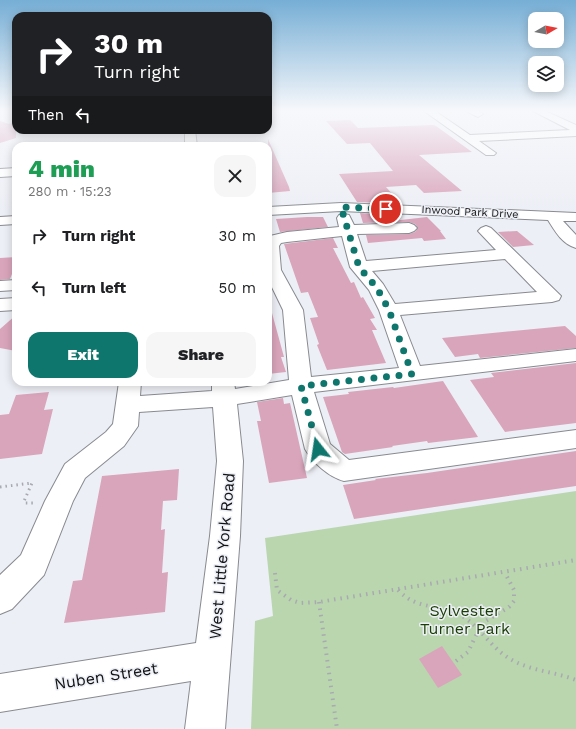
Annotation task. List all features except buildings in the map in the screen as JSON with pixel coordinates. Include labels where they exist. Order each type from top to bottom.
[{"type":"street","points":[[478,145],[490,153]]},
{"type":"street","points":[[0,173],[12,172]]},
{"type":"street","points":[[341,207],[359,267],[377,288],[389,310],[412,374]]},
{"type":"street","name":"Inwood Park Drive","points":[[272,211],[341,207],[576,217]]},
{"type":"street","points":[[552,216],[564,234],[576,243]]},
{"type":"street","points":[[272,245],[276,239],[281,238],[362,229],[411,230]]},
{"type":"street","points":[[389,310],[552,296],[486,231]]},
{"type":"street","points":[[359,267],[509,254]]},
{"type":"street","points":[[272,270],[293,310],[301,386],[318,449],[344,471],[576,438]]},
{"type":"street","points":[[0,286],[12,285]]},
{"type":"street","points":[[0,305],[12,304]]},
{"type":"street","points":[[0,598],[33,565],[59,501],[75,471],[115,439],[125,426],[128,393],[301,386],[576,355]]},
{"type":"street","name":"West Little York Road","points":[[205,729],[225,536],[230,461],[224,390]]},
{"type":"street","name":"Nuben Street","points":[[0,693],[212,660]]},
{"type":"path","points":[[0,487],[32,483],[24,501],[25,503],[59,501]]},
{"type":"path","points":[[275,573],[277,590],[300,603],[319,602],[398,590],[576,560]]},
{"type":"path","points":[[456,661],[468,653],[477,629],[485,621],[511,605],[514,600],[515,594],[513,588],[505,573]]},
{"type":"path","points":[[398,590],[410,602],[422,607],[443,610],[461,616],[477,629],[488,642],[515,662],[532,669],[576,680]]},
{"type":"path","points":[[319,602],[338,729]]},
{"type":"green space","name":"Sylvester Turner Park","points":[[576,491],[576,729],[251,729],[255,621],[273,616],[265,538]]},
{"type":"route","points":[[318,449],[301,386],[412,374],[389,310],[377,288],[359,267],[341,207],[386,209]]}]
